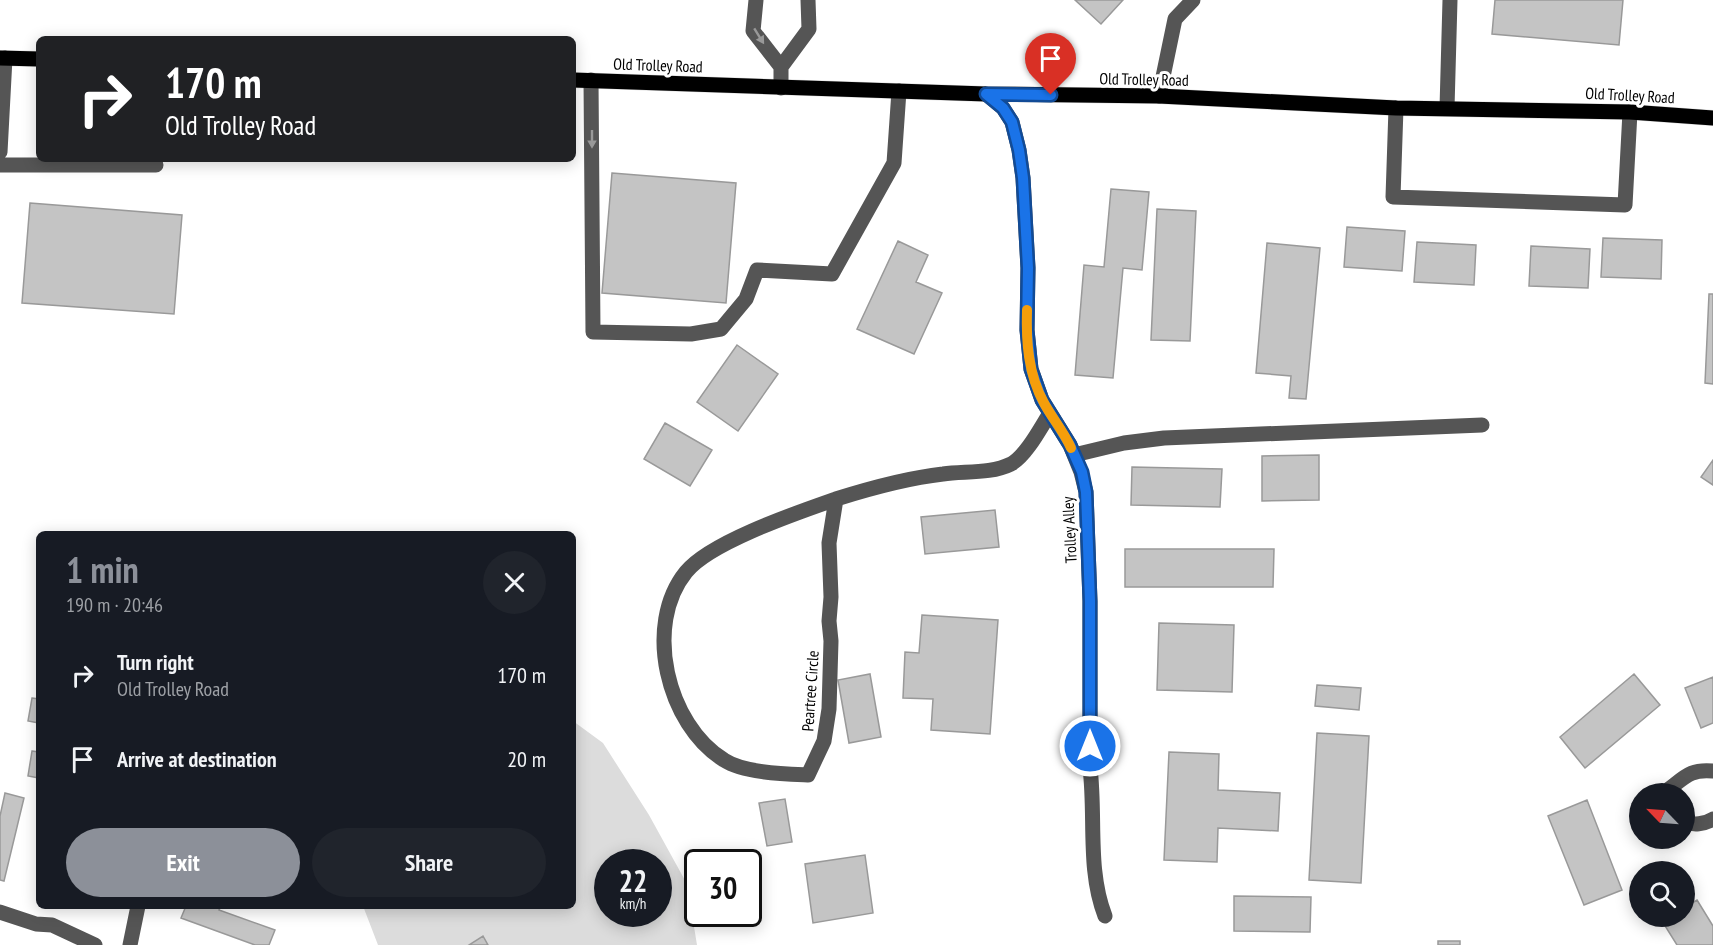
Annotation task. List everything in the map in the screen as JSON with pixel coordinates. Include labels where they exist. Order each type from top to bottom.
[{"type":"main road","points":[[3,58],[36,59]]},
{"type":"main road","name":"Old Trolley Road","points":[[576,80],[986,94],[1159,96],[1396,108],[1630,112],[1713,118]]},
{"type":"street","points":[[756,0],[753,31],[781,67]]},
{"type":"street","points":[[781,87],[781,67],[809,29],[808,0]]},
{"type":"street","points":[[1159,96],[1175,19],[1193,0]]},
{"type":"street","points":[[1447,108],[1450,0]]},
{"type":"street","points":[[0,152],[3,58]]},
{"type":"street","points":[[591,80],[593,332],[691,334],[721,329],[746,299],[757,270],[832,274],[894,163],[898,91]]},
{"type":"street","name":"Trolley Alley","points":[[986,94],[1003,108],[1012,122],[1019,150],[1023,178],[1028,268],[1027,330],[1031,369],[1042,400],[1082,472],[1088,509],[1093,835],[1099,901],[1105,916]]},
{"type":"street","points":[[1396,108],[1393,197],[1625,205],[1630,112]]},
{"type":"street","points":[[0,165],[156,165]]},
{"type":"street","name":"Peartree Circle","points":[[836,499],[829,543],[831,670],[829,709],[824,741],[808,775],[763,772],[725,761],[690,729],[679,708],[666,664],[664,620],[673,592],[687,571],[725,544],[779,519],[836,499],[909,479],[975,472],[1011,464],[1021,456],[1050,413]]},
{"type":"street","points":[[1074,455],[1124,443],[1164,438],[1482,425]]},
{"type":"street","points":[[1676,783],[1689,773],[1701,770],[1713,771]]},
{"type":"street","points":[[1695,824],[1706,823],[1713,819]]},
{"type":"street","points":[[130,945],[137,909]]},
{"type":"street","points":[[0,912],[36,924],[52,925],[95,945]]},
{"type":"shaded area","points":[[576,723],[603,743],[668,849],[594,849],[594,927],[672,927],[672,857],[684,879],[684,927],[694,927],[697,945],[378,945],[364,909],[576,909]]},
{"type":"building","points":[[1075,0],[1123,0],[1101,24]]},
{"type":"building","points":[[1495,0],[1623,0],[1619,45],[1492,34]]},
{"type":"building","points":[[612,173],[736,183],[726,303],[602,293]]},
{"type":"building","points":[[1111,189],[1149,192],[1142,270],[1123,268],[1113,378],[1075,375],[1084,265],[1104,267]]},
{"type":"building","points":[[30,203],[182,215],[174,314],[22,303]]},
{"type":"building","points":[[1157,209],[1196,211],[1190,341],[1151,340]]},
{"type":"building","points":[[1347,227],[1405,231],[1402,271],[1344,267]]},
{"type":"building","points":[[1603,238],[1662,240],[1661,279],[1601,277]]},
{"type":"building","points":[[898,241],[928,255],[916,282],[942,293],[914,354],[857,329]]},
{"type":"building","points":[[1417,242],[1476,245],[1474,285],[1414,282]]},
{"type":"building","points":[[1267,243],[1320,248],[1306,399],[1289,398],[1291,376],[1256,373]]},
{"type":"building","points":[[1531,246],[1590,249],[1588,288],[1529,286]]},
{"type":"building","points":[[1709,294],[1713,294],[1713,384],[1705,383]]},
{"type":"building","points":[[737,345],[778,374],[738,431],[697,402]]},
{"type":"building","points":[[665,423],[712,450],[690,486],[644,459]]},
{"type":"building","points":[[1319,455],[1319,500],[1262,501],[1262,456]]},
{"type":"building","points":[[1713,460],[1713,485],[1701,477]]},
{"type":"building","points":[[1132,467],[1222,469],[1220,507],[1131,505]]},
{"type":"building","points":[[995,510],[999,547],[925,554],[921,517]]},
{"type":"building","points":[[1125,549],[1274,549],[1273,587],[1125,587]]},
{"type":"building","points":[[922,615],[998,620],[990,734],[931,730],[933,699],[903,698],[905,652],[919,653]]},
{"type":"building","points":[[1159,623],[1234,625],[1232,692],[1157,690]]},
{"type":"building","points":[[870,674],[881,737],[849,743],[838,680]]},
{"type":"building","points":[[1634,674],[1660,705],[1585,768],[1560,737]]},
{"type":"building","points":[[1713,677],[1713,723],[1701,728],[1685,688]]},
{"type":"building","points":[[1317,685],[1361,688],[1359,710],[1315,706]]},
{"type":"building","points":[[32,698],[36,699],[36,722],[28,721]]},
{"type":"building","points":[[1317,733],[1369,736],[1361,883],[1309,880]]},
{"type":"building","points":[[32,751],[36,752],[36,777],[28,776]]},
{"type":"building","points":[[1169,752],[1219,754],[1218,790],[1280,793],[1278,831],[1218,828],[1217,862],[1164,860]]},
{"type":"building","points":[[5,793],[24,798],[4,881],[0,880],[0,816]]},
{"type":"building","points":[[785,799],[792,842],[767,846],[759,803]]},
{"type":"building","points":[[1587,800],[1622,890],[1584,905],[1548,816]]},
{"type":"building","points":[[865,855],[873,913],[813,923],[805,864]]},
{"type":"building","points":[[1234,896],[1311,897],[1310,932],[1234,931]]},
{"type":"building","points":[[1697,900],[1713,926],[1713,945],[1677,945],[1666,927],[1695,927],[1695,901]]},
{"type":"building","points":[[185,909],[219,909],[275,930],[269,945],[255,945],[181,918]]},
{"type":"building","points":[[483,936],[488,945],[469,945]]},
{"type":"building","points":[[1438,941],[1460,941],[1460,945],[1438,945]]},
{"type":"slow traffic","points":[[1027,310],[1031,369],[1042,400],[1071,448]]},
{"type":"route","points":[[1051,95],[986,94],[1003,108],[1012,122],[1019,150],[1023,178],[1028,268],[1027,330],[1031,369],[1042,400],[1070,445],[1082,472],[1086,492],[1090,601],[1090,746]]}]
